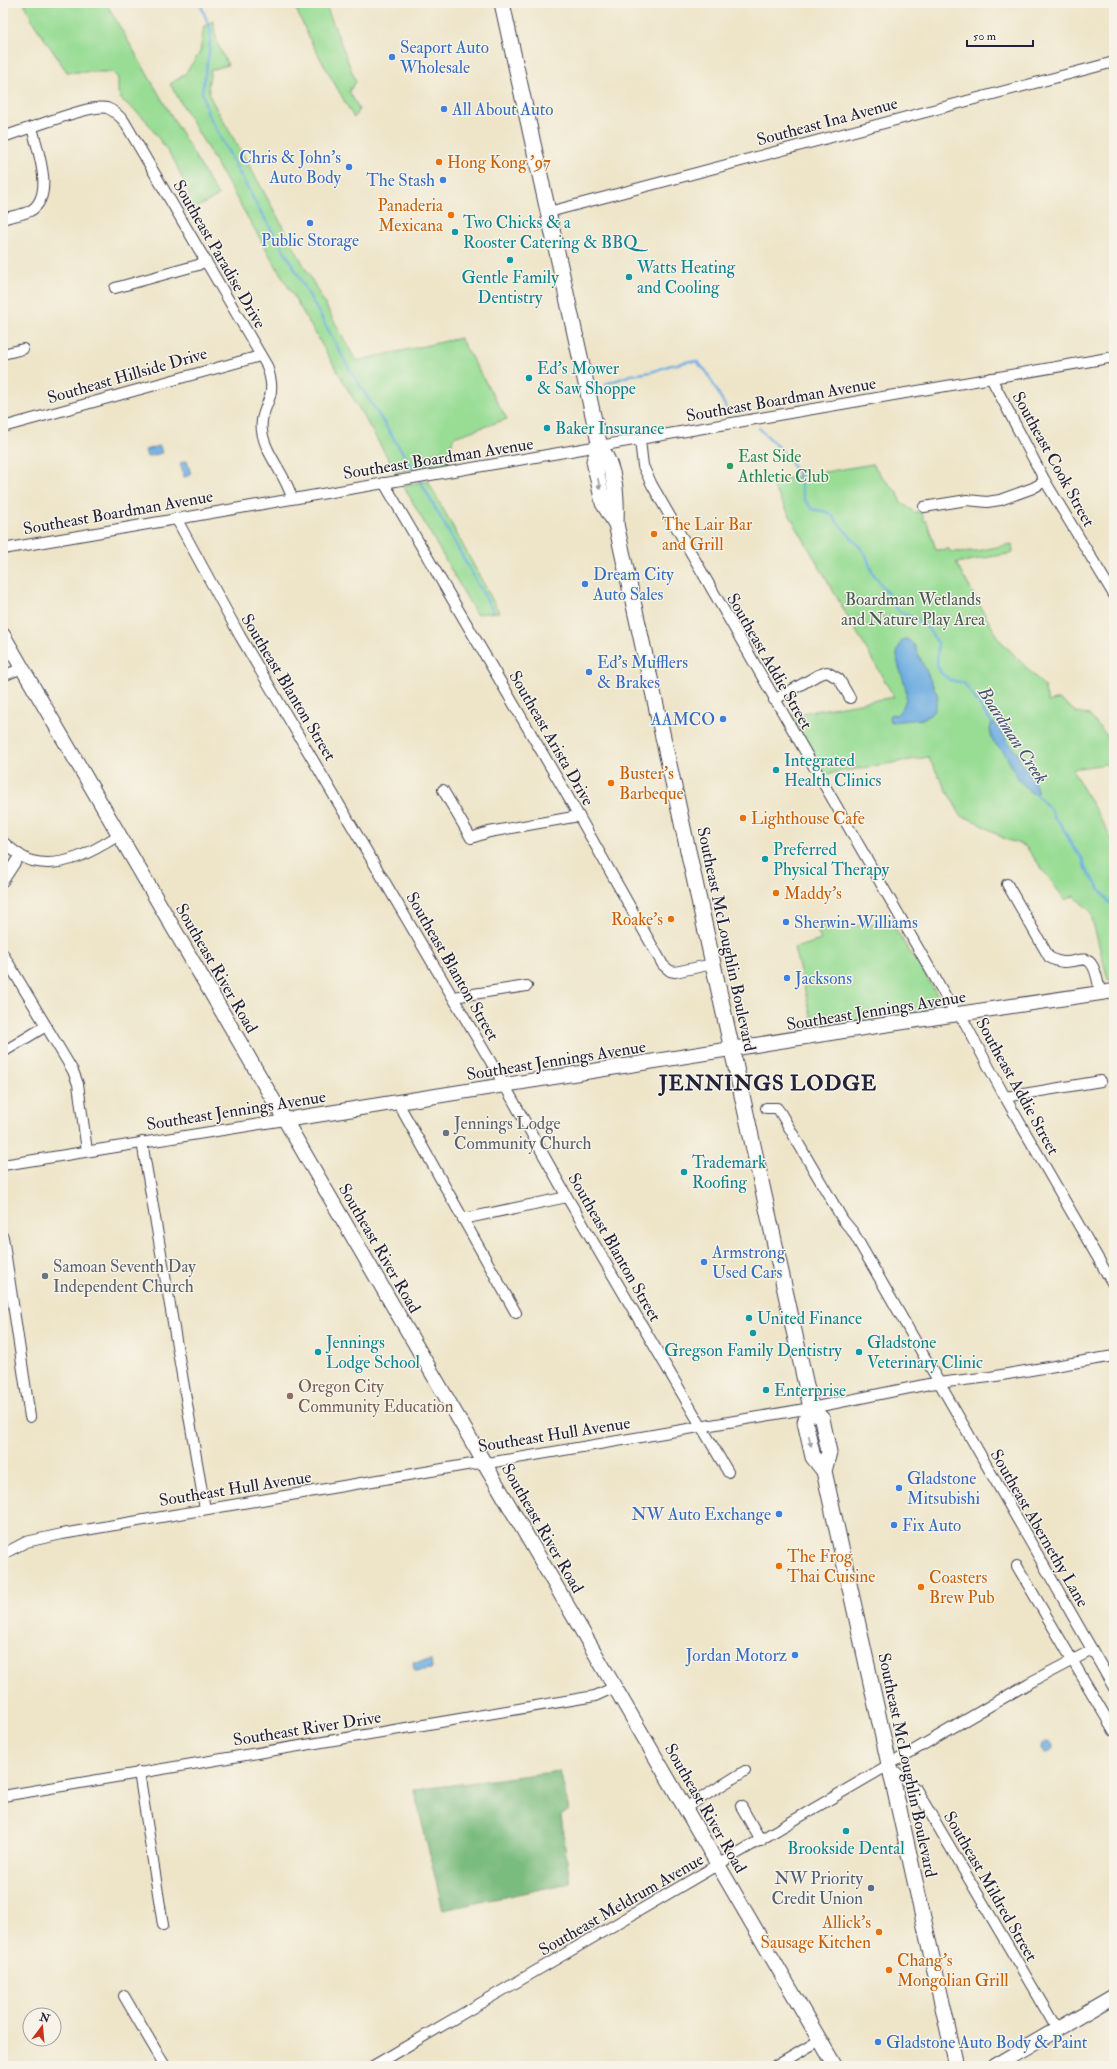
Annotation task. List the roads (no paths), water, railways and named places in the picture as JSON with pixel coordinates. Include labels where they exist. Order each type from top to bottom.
[{"type":"main road","name":"Southeast McLoughlin Boulevard","points":[[502,3],[600,447],[609,458],[617,500],[616,524],[811,1408],[805,1422],[808,1436],[813,1457],[824,1471],[956,2066]]},
{"type":"street","name":"Southeast Ina Avenue","points":[[548,212],[1114,62]]},
{"type":"street","name":"Southeast Paradise Drive","points":[[3,137],[95,108],[106,108],[117,113],[124,121],[267,366],[271,381],[270,396],[262,416],[262,433],[288,485],[292,498]]},
{"type":"street","points":[[3,219],[30,210],[37,205],[44,190],[44,179],[32,127]]},
{"type":"street","points":[[115,288],[198,265],[205,261]]},
{"type":"street","points":[[3,354],[23,349]]},
{"type":"street","name":"Southeast Hillside Drive","points":[[3,427],[260,356]]},
{"type":"street","name":"Southeast Boardman Avenue","points":[[3,549],[1114,357]]},
{"type":"street","name":"Southeast Cook Street","points":[[991,378],[1045,481],[1114,595]]},
{"type":"street","name":"Southeast Addie Street","points":[[640,440],[643,466],[646,474],[774,700],[958,1015],[965,1023],[1005,1097],[1114,1286]]},
{"type":"street","points":[[924,507],[968,500],[987,502],[1000,500],[1033,488],[1045,481]]},
{"type":"street","name":"Southeast Arista Drive","points":[[384,483],[666,968],[675,972],[713,964]]},
{"type":"street","name":"Southeast Blanton Street","points":[[176,518],[240,636],[505,1086],[567,1197],[728,1472]]},
{"type":"street","name":"Southeast River Road","points":[[3,635],[835,2066]]},
{"type":"street","points":[[3,676],[22,668]]},
{"type":"street","points":[[774,700],[818,675],[828,672],[839,679],[850,698]]},
{"type":"street","points":[[443,790],[471,838],[489,832],[579,816]]},
{"type":"street","points":[[3,842],[20,855],[31,861],[45,862],[58,861],[89,854],[119,835]]},
{"type":"street","points":[[3,881],[20,855]]},
{"type":"street","points":[[1007,884],[1049,957],[1062,962],[1083,959],[1093,964],[1097,972],[1100,993]]},
{"type":"street","points":[[3,954],[72,1071],[78,1084],[87,1151]]},
{"type":"street","points":[[452,997],[526,986]]},
{"type":"street","name":"Southeast Jennings Avenue","points":[[3,1165],[850,1030],[1114,991]]},
{"type":"street","points":[[3,1052],[46,1026]]},
{"type":"street","points":[[1005,1097],[1101,1081]]},
{"type":"street","points":[[398,1103],[516,1313]]},
{"type":"street","name":"Southeast Abernethy Lane","points":[[766,1108],[777,1108],[780,1112],[941,1383],[1016,1520],[1114,1688]]},
{"type":"street","points":[[142,1142],[205,1509]]},
{"type":"street","points":[[463,1218],[567,1197]]},
{"type":"street","points":[[3,1237],[30,1417]]},
{"type":"street","name":"Southeast Hull Avenue","points":[[3,1554],[26,1542],[205,1509],[811,1408],[941,1383],[990,1377],[1114,1356]]},
{"type":"street","points":[[1017,1566],[1114,1731]]},
{"type":"street","name":"Southeast Meldrum Avenue","points":[[373,2066],[719,1866],[1029,1684],[1092,1650]]},
{"type":"street","name":"Southeast River Drive","points":[[3,1796],[594,1696],[615,1687]]},
{"type":"street","name":"Southeast Mildred Street","points":[[889,1766],[916,1789],[1057,2029]]},
{"type":"street","points":[[685,1808],[745,1771]]},
{"type":"street","points":[[139,1772],[163,1925]]},
{"type":"street","points":[[741,1806],[761,1841]]},
{"type":"street","points":[[124,1996],[165,2066]]},
{"type":"street","points":[[994,2066],[1114,1996]]},
{"type":"street","points":[[776,2066],[820,2040]]},
{"type":"water","points":[[160,446],[162,453],[147,457],[145,450]]},
{"type":"water","points":[[187,461],[191,475],[184,477],[180,463]]},
{"type":"water","points":[[902,640],[909,640],[914,645],[938,696],[935,709],[930,715],[922,719],[890,722],[889,717],[891,714],[896,715],[906,700],[905,686],[897,655]]},
{"type":"water","points":[[992,722],[1019,754],[1019,760],[1034,780],[1038,793],[1031,793],[1019,780],[1004,752],[993,742],[990,730]]},
{"type":"water","points":[[431,1660],[432,1669],[414,1671],[413,1662]]},
{"type":"water","points":[[1047,1741],[1051,1743],[1053,1747],[1051,1751],[1047,1753],[1043,1751],[1041,1747],[1043,1743]]},
{"type":"waterway","points":[[200,3],[211,31],[209,53],[202,91],[207,112],[255,202],[291,262],[350,370],[417,475]]},
{"type":"waterway","name":"Boardman Creek","points":[[606,384],[631,375],[651,372],[668,366],[691,361],[697,362],[706,371],[728,411]]},
{"type":"waterway","name":"Boardman Creek","points":[[759,428],[781,450],[798,473],[804,499],[812,509],[827,512],[833,516],[866,555],[872,572],[887,593],[891,602],[899,611],[924,623],[938,643],[937,666],[942,674],[950,680],[964,683],[992,723]]},
{"type":"waterway","points":[[419,479],[493,611]]},
{"type":"waterway","name":"Boardman Creek","points":[[1034,792],[1052,811],[1054,818],[1061,824],[1073,847],[1083,859],[1085,868],[1114,909]]},
{"type":"place","name":"Seaport Auto Wholesale","points":[[392,57]]},
{"type":"place","name":"All About Auto","points":[[444,109]]},
{"type":"place","name":"Hong Kong '97","points":[[439,162]]},
{"type":"place","name":"Chris & John's Auto Body","points":[[349,167]]},
{"type":"place","name":"The Stash","points":[[443,180]]},
{"type":"place","name":"Panaderia Mexicana","points":[[451,215]]},
{"type":"place","name":"Public Storage","points":[[310,223]]},
{"type":"place","name":"Two Chicks & a Rooster Catering & BBQ","points":[[455,232]]},
{"type":"place","name":"Gentle Family Dentistry","points":[[510,260]]},
{"type":"place","name":"Watts Heating and Cooling","points":[[629,277]]},
{"type":"place","name":"Ed's Mower & Saw Shoppe","points":[[529,378]]},
{"type":"place","name":"Baker Insurance","points":[[547,428]]},
{"type":"place","name":"East Side Athletic Club","points":[[730,466]]},
{"type":"place","name":"The Lair Bar and Grill","points":[[654,534]]},
{"type":"place","name":"Dream City Auto Sales","points":[[585,584]]},
{"type":"place","name":"Ed's Mufflers & Brakes","points":[[589,672]]},
{"type":"place","name":"AAMCO","points":[[723,719]]},
{"type":"place","name":"Integrated Health Clinics","points":[[776,770]]},
{"type":"place","name":"Buster's Barbeque","points":[[611,783]]},
{"type":"place","name":"Lighthouse Cafe","points":[[743,818]]},
{"type":"place","name":"Preferred Physical Therapy","points":[[765,859]]},
{"type":"place","name":"Maddy's","points":[[776,893]]},
{"type":"place","name":"Roake's","points":[[671,919]]},
{"type":"place","name":"Sherwin-Williams","points":[[786,922]]},
{"type":"place","name":"Jacksons","points":[[787,978]]},
{"type":"place","name":"Jennings Lodge Community Church","points":[[446,1133]]},
{"type":"place","name":"Trademark Roofing","points":[[684,1172]]},
{"type":"place","name":"Armstrong Used Cars","points":[[704,1262]]},
{"type":"place","name":"Samoan Seventh Day Independent Church","points":[[45,1276]]},
{"type":"place","name":"United Finance","points":[[749,1318]]},
{"type":"place","name":"Gregson Family Dentistry","points":[[753,1333]]},
{"type":"place","name":"Jennings Lodge School","points":[[318,1352]]},
{"type":"place","name":"Gladstone Veterinary Clinic","points":[[859,1352]]},
{"type":"place","name":"Enterprise","points":[[766,1390]]},
{"type":"place","name":"Oregon City Community Education","points":[[290,1396]]},
{"type":"place","name":"Gladstone Mitsubishi","points":[[899,1488]]},
{"type":"place","name":"NW Auto Exchange","points":[[779,1514]]},
{"type":"place","name":"Fix Auto","points":[[894,1525]]},
{"type":"place","name":"The Frog Thai Cuisine","points":[[779,1566]]},
{"type":"place","name":"Coasters Brew Pub","points":[[921,1587]]},
{"type":"place","name":"Jordan Motorz","points":[[795,1655]]},
{"type":"place","name":"Brookside Dental","points":[[846,1831]]},
{"type":"place","name":"NW Priority Credit Union","points":[[871,1888]]},
{"type":"place","name":"Allick's Sausage Kitchen","points":[[879,1932]]},
{"type":"place","name":"Chang's Mongolian Grill","points":[[889,1970]]},
{"type":"place","name":"Gladstone Auto Body & Paint","points":[[878,2042]]},
{"type":"district","name":"JENNINGS LODGE","points":[[768,1083]]},
{"type":"park label","name":"Boardman Wetlands and Nature Play Area","points":[[913,609]]}]
